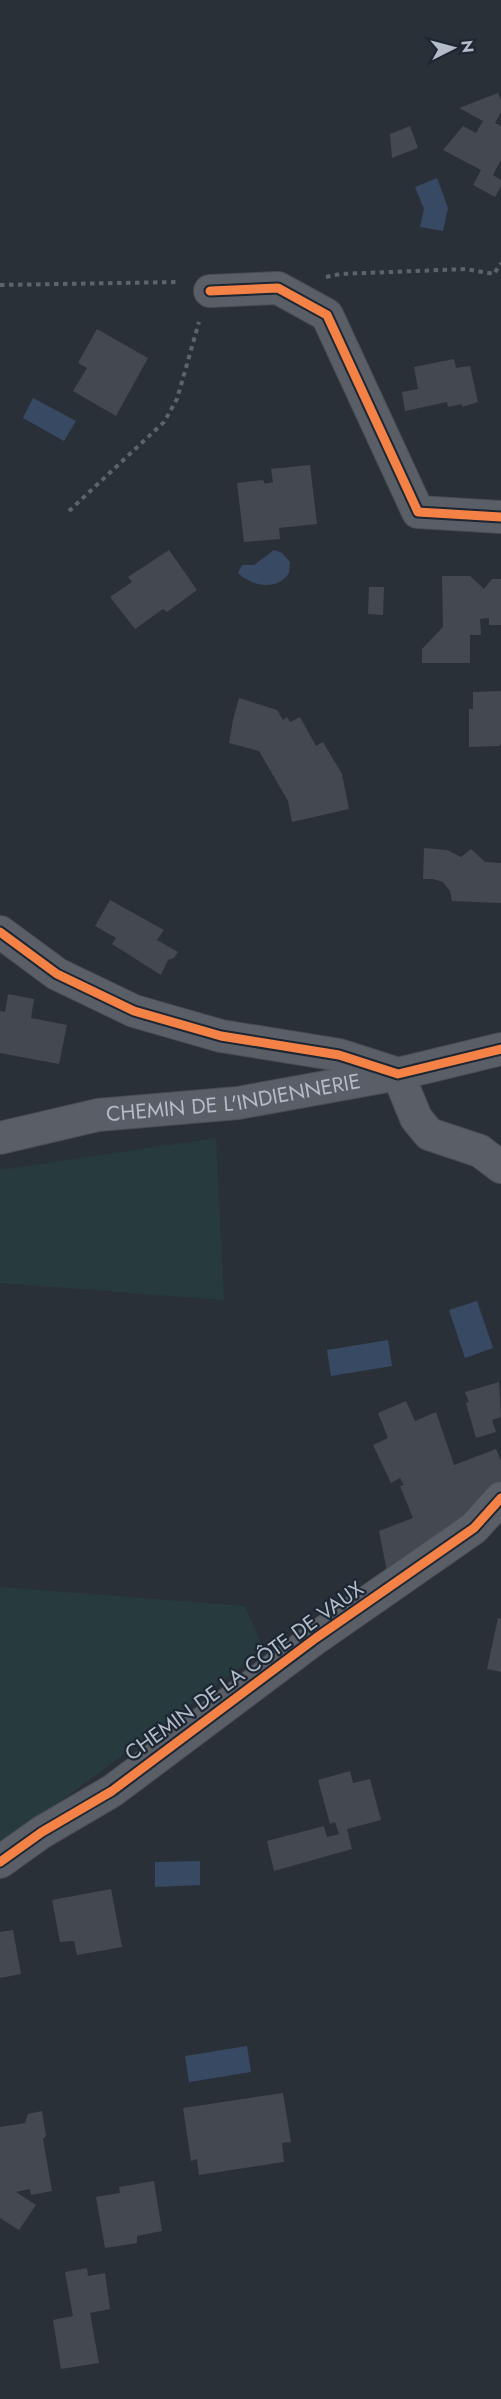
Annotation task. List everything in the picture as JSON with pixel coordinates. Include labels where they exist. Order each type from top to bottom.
[{"type":"street","points":[[210,291],[278,288],[327,315],[418,512],[501,516]]},
{"type":"street","points":[[0,932],[57,974],[134,1011],[221,1036],[339,1056],[399,1074],[416,1118],[429,1134],[480,1151],[501,1167]]},
{"type":"street","name":"CHEMIN DE L'INDIENNERIE","points":[[0,1138],[98,1114],[238,1103],[399,1074],[501,1049]]},
{"type":"street","name":"CHEMIN DE LA CÔTE DE VAUX","points":[[0,1862],[42,1833],[112,1791],[316,1638],[474,1528],[501,1498]]},
{"type":"path","points":[[278,288],[339,274],[466,269],[494,273],[501,263]]},
{"type":"path","points":[[0,285],[177,281],[210,291],[190,349],[177,399],[164,422],[69,511]]},
{"type":"green space","points":[[216,1138],[224,1300],[0,1283],[0,1170]]},
{"type":"green space","points":[[0,1587],[245,1606],[264,1650],[0,1846]]},
{"type":"water","points":[[437,178],[448,208],[443,231],[420,227],[424,209],[415,187]]},
{"type":"water","points":[[33,398],[76,421],[64,441],[23,418]]},
{"type":"water","points":[[274,550],[282,553],[290,562],[289,573],[278,583],[258,584],[238,573],[242,565],[254,565]]},
{"type":"water","points":[[477,1301],[493,1348],[465,1358],[449,1310]]},
{"type":"water","points":[[388,1340],[392,1366],[331,1376],[327,1350]]},
{"type":"water","points":[[200,1861],[200,1885],[155,1887],[155,1862]]},
{"type":"water","points":[[247,2046],[251,2072],[189,2082],[185,2056]]},
{"type":"building","points":[[498,93],[501,100],[501,112],[495,123],[501,126],[501,160],[493,175],[501,180],[501,186],[495,197],[473,185],[481,170],[443,150],[463,126],[476,133],[483,121],[459,108]]},
{"type":"building","points":[[410,126],[418,148],[392,158],[390,134]]},
{"type":"building","points":[[97,329],[148,358],[116,416],[73,391],[87,368],[78,363]]},
{"type":"building","points":[[454,359],[456,368],[470,366],[478,402],[462,407],[462,404],[448,407],[447,402],[405,411],[402,392],[418,389],[414,367]]},
{"type":"building","points":[[310,465],[317,524],[279,528],[280,539],[244,542],[237,483],[263,480],[265,484],[273,482],[271,469]]},
{"type":"building","points":[[169,550],[197,590],[167,612],[163,609],[135,629],[110,597],[132,582],[128,577]]},
{"type":"building","points":[[442,576],[470,576],[484,589],[492,579],[501,579],[501,625],[489,625],[489,618],[480,619],[481,635],[470,635],[470,663],[422,663],[422,649],[443,627]]},
{"type":"building","points":[[369,587],[384,587],[383,615],[368,614]]},
{"type":"building","points":[[501,691],[501,744],[499,746],[469,747],[469,709],[473,709],[473,692]]},
{"type":"building","points":[[239,698],[277,710],[283,720],[287,717],[290,722],[300,717],[316,746],[323,742],[342,774],[349,809],[292,822],[288,801],[259,751],[229,743]]},
{"type":"building","points":[[424,848],[447,850],[461,857],[471,849],[485,862],[501,863],[501,903],[452,901],[450,891],[443,882],[423,879]]},
{"type":"building","points":[[110,900],[164,930],[157,940],[178,952],[174,958],[168,960],[161,975],[112,944],[116,938],[95,926]]},
{"type":"building","points":[[8,994],[34,999],[31,1018],[67,1025],[59,1064],[0,1053],[0,1011],[5,1012]]},
{"type":"building","points":[[499,1382],[501,1417],[492,1420],[496,1432],[476,1438],[465,1392]]},
{"type":"building","points":[[406,1401],[415,1421],[436,1412],[454,1465],[496,1449],[501,1461],[501,1486],[470,1515],[388,1577],[379,1531],[413,1518],[400,1486],[404,1485],[400,1478],[391,1483],[373,1445],[388,1438],[378,1413]]},
{"type":"building","points":[[498,1618],[501,1619],[501,1672],[487,1669]]},
{"type":"building","points":[[350,1771],[353,1783],[370,1779],[381,1820],[347,1829],[352,1849],[274,1871],[267,1841],[324,1826],[327,1837],[339,1834],[335,1822],[330,1824],[318,1780]]},
{"type":"building","points":[[111,1889],[122,1947],[77,1955],[74,1941],[60,1942],[52,1900]]},
{"type":"building","points":[[13,1930],[21,1974],[0,1978],[0,1932]]},
{"type":"building","points":[[283,2093],[291,2142],[282,2143],[284,2162],[199,2175],[197,2159],[191,2161],[183,2108]]},
{"type":"building","points":[[42,2111],[46,2136],[43,2139],[52,2191],[31,2195],[30,2189],[16,2192],[36,2205],[19,2230],[0,2218],[0,2127],[25,2123],[28,2114]]},
{"type":"building","points":[[154,2181],[162,2231],[137,2236],[137,2243],[105,2248],[96,2197],[120,2193],[119,2187]]},
{"type":"building","points":[[87,2268],[88,2276],[105,2273],[110,2309],[90,2313],[99,2363],[61,2369],[53,2320],[73,2316],[65,2272]]},
{"type":"cycle path","points":[[210,291],[278,288],[327,315],[418,512],[501,517]]},
{"type":"cycle path","points":[[0,932],[57,974],[134,1011],[221,1036],[339,1055],[398,1074],[501,1049]]},
{"type":"cycle path","points":[[0,1862],[42,1832],[112,1791],[316,1638],[474,1528],[501,1498]]}]
